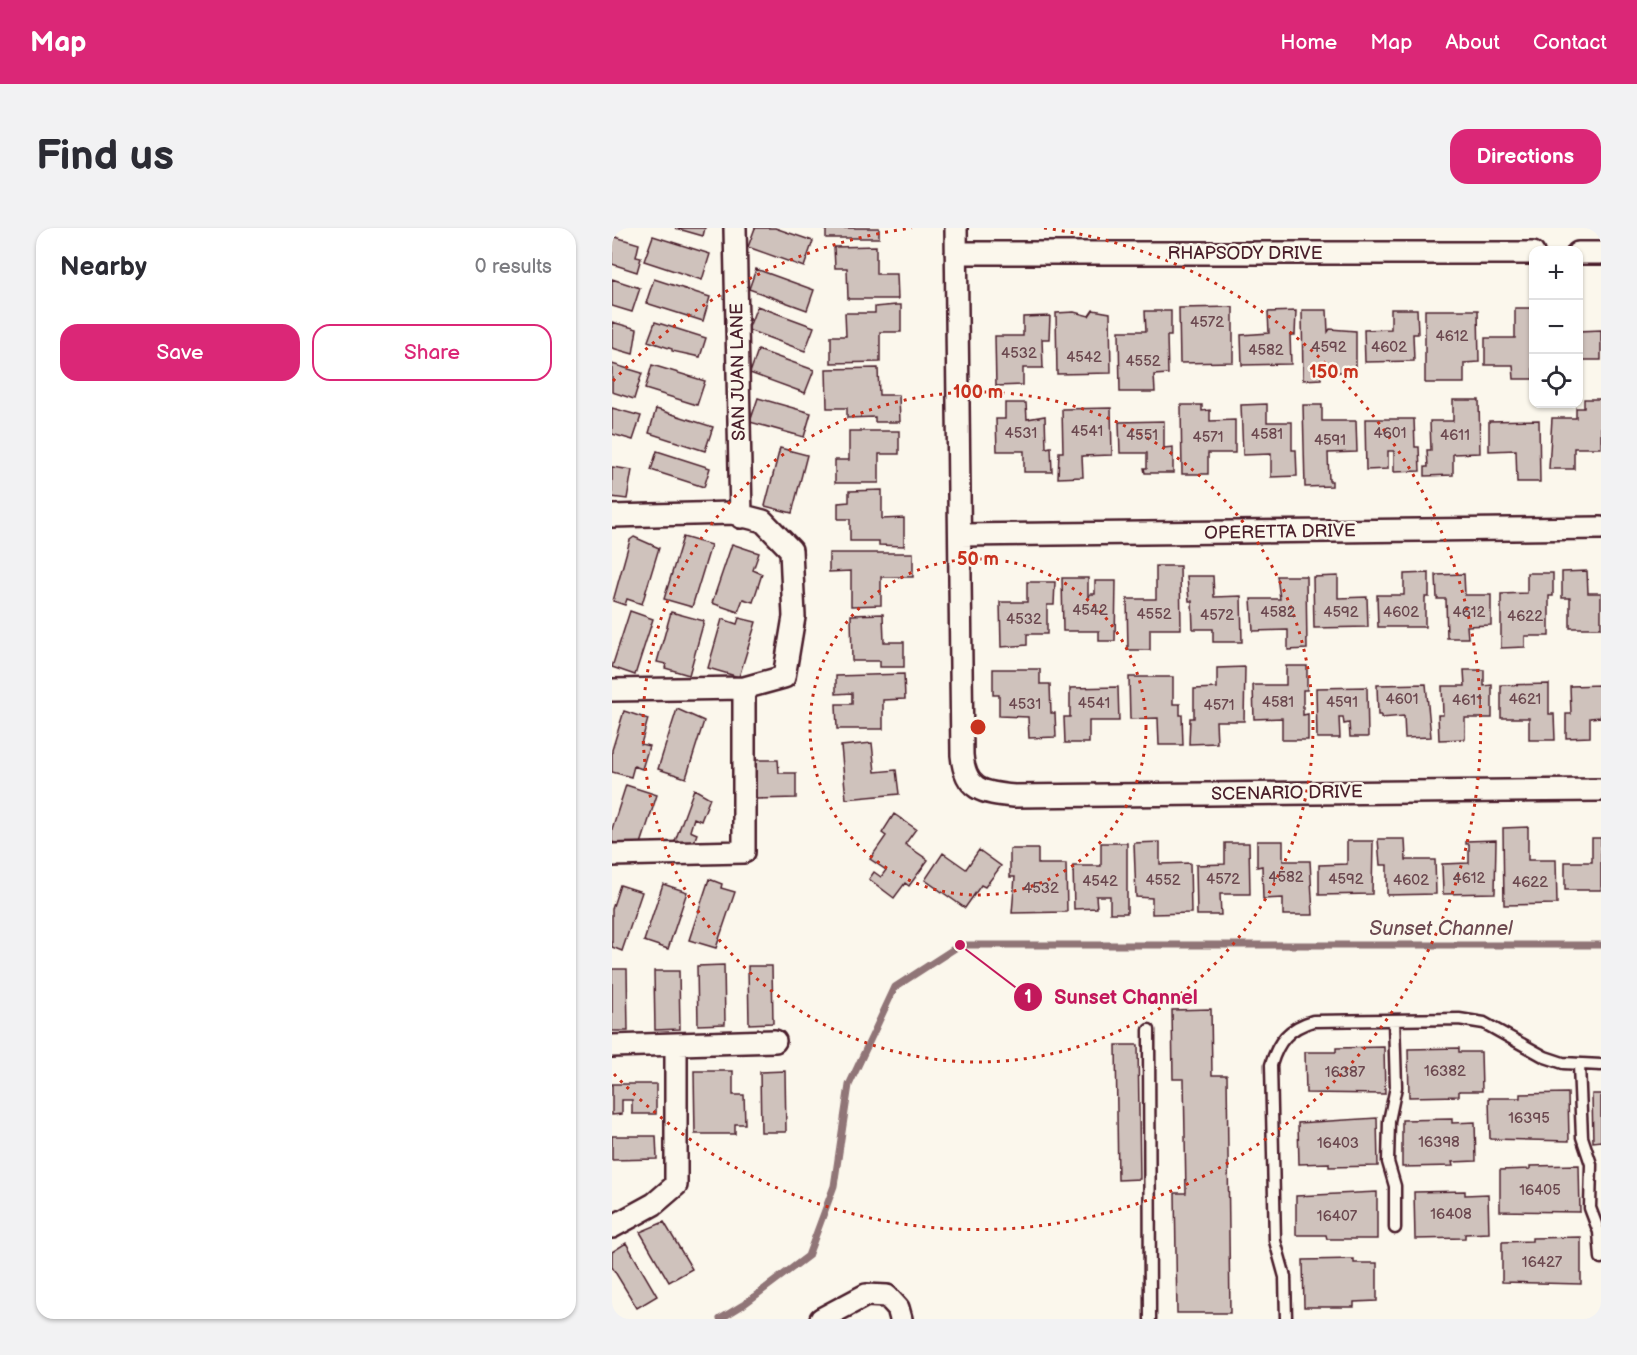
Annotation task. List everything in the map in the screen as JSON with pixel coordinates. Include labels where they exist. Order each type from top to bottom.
[{"type":"street","name":"SAN JUAN LANE","points":[[735,228],[741,517]]},
{"type":"street","points":[[956,228],[960,535]]},
{"type":"street","name":"RHAPSODY DRIVE","points":[[956,253],[1529,253]]},
{"type":"street","points":[[1583,253],[1601,253]]},
{"type":"street","points":[[612,516],[732,513],[741,517],[763,520],[791,550],[794,617],[784,677],[744,688],[612,690]]},
{"type":"street","name":"OPERETTA DRIVE","points":[[960,535],[1601,528]]},
{"type":"street","name":"SCENARIO DRIVE","points":[[960,535],[962,755],[964,773],[976,787],[985,792],[1014,796],[1601,790]]},
{"type":"street","points":[[612,855],[744,852],[744,688]]},
{"type":"street","points":[[612,1046],[775,1041]]},
{"type":"street","points":[[612,1227],[654,1204],[676,1185],[676,1045]]},
{"type":"street","points":[[821,1319],[866,1295],[887,1296],[898,1308],[901,1319]]},
{"type":"lane","points":[[1286,1319],[1285,1276],[1275,1241],[1271,1065],[1275,1050],[1294,1027],[1313,1021],[1459,1019],[1485,1023],[1545,1057],[1563,1064],[1601,1065]]},
{"type":"lane","points":[[1394,1020],[1396,1087],[1389,1121],[1388,1162],[1395,1186],[1395,1228]]},
{"type":"lane","points":[[1149,1030],[1150,1319]]},
{"type":"lane","points":[[1579,1065],[1582,1137],[1591,1164],[1590,1208],[1599,1232],[1601,1257]]},
{"type":"building","points":[[675,228],[705,228],[703,236]]},
{"type":"building","points":[[755,228],[775,228],[813,241],[804,267],[748,247]]},
{"type":"building","points":[[826,228],[879,228],[879,238],[826,238]]},
{"type":"building","points":[[612,236],[639,244],[636,257],[641,258],[637,272],[612,264]]},
{"type":"building","points":[[653,236],[710,254],[702,280],[644,261]]},
{"type":"building","points":[[876,246],[876,274],[897,274],[898,299],[848,299],[847,268],[835,268],[834,247]]},
{"type":"building","points":[[756,269],[814,290],[807,310],[749,289]]},
{"type":"building","points":[[612,279],[640,288],[632,312],[612,306]]},
{"type":"building","points":[[654,279],[710,297],[703,321],[646,303]]},
{"type":"building","points":[[901,305],[901,332],[880,332],[880,362],[831,363],[831,336],[846,336],[845,313],[875,313],[875,307]]},
{"type":"building","points":[[757,306],[814,327],[805,351],[748,330]]},
{"type":"building","points":[[1233,307],[1233,362],[1180,363],[1179,308]]},
{"type":"building","points":[[1515,308],[1529,308],[1529,379],[1514,379],[1513,365],[1485,365],[1485,338],[1515,338]]},
{"type":"building","points":[[1391,309],[1417,309],[1418,334],[1413,334],[1414,361],[1365,362],[1364,330],[1391,329]]},
{"type":"building","points":[[1093,310],[1110,313],[1111,373],[1057,374],[1056,313],[1074,312],[1089,316]]},
{"type":"building","points":[[1302,310],[1327,310],[1328,332],[1330,329],[1356,331],[1356,372],[1334,372],[1334,365],[1324,365],[1321,362],[1321,379],[1303,380]]},
{"type":"building","points":[[1425,310],[1478,310],[1479,362],[1464,363],[1464,383],[1425,383]]},
{"type":"building","points":[[1145,311],[1171,311],[1171,336],[1167,336],[1168,374],[1154,375],[1155,392],[1120,392],[1119,331],[1146,331]]},
{"type":"building","points":[[1296,311],[1295,335],[1290,335],[1291,364],[1242,365],[1241,335],[1269,333],[1268,312]]},
{"type":"building","points":[[1050,316],[1049,339],[1042,339],[1043,368],[1023,368],[1023,385],[996,386],[995,336],[1023,336],[1023,317]]},
{"type":"building","points":[[612,322],[637,329],[633,354],[612,348]]},
{"type":"building","points":[[655,322],[706,338],[700,357],[672,351],[672,349],[648,341]]},
{"type":"building","points":[[1601,330],[1601,360],[1583,360],[1583,331]]},
{"type":"building","points":[[758,350],[814,370],[805,393],[750,373]]},
{"type":"building","points":[[612,364],[642,373],[634,399],[612,392]]},
{"type":"building","points":[[652,365],[705,381],[697,405],[645,389]]},
{"type":"building","points":[[878,368],[879,395],[899,395],[900,422],[875,422],[875,417],[847,418],[847,408],[827,408],[826,369]]},
{"type":"building","points":[[758,398],[811,413],[804,437],[750,422]]},
{"type":"building","points":[[1584,399],[1601,399],[1601,448],[1574,448],[1574,469],[1549,469],[1552,418],[1576,418],[1576,408],[1584,408]]},
{"type":"building","points":[[1453,400],[1479,400],[1480,453],[1453,454],[1453,475],[1425,476],[1425,467],[1428,467],[1427,450],[1431,450],[1430,421],[1453,421]]},
{"type":"building","points":[[1005,403],[1026,403],[1027,419],[1045,416],[1046,448],[1051,447],[1052,472],[1024,472],[1024,451],[997,451],[996,419],[1005,419]]},
{"type":"building","points":[[1267,404],[1267,422],[1292,422],[1292,450],[1296,450],[1297,476],[1271,477],[1271,454],[1243,455],[1241,405]]},
{"type":"building","points":[[1181,405],[1202,405],[1202,411],[1210,410],[1210,421],[1235,420],[1235,453],[1208,453],[1208,474],[1182,474]]},
{"type":"building","points":[[1303,405],[1322,405],[1322,421],[1356,421],[1357,452],[1328,453],[1329,481],[1332,481],[1332,486],[1305,487]]},
{"type":"building","points":[[612,408],[641,416],[633,440],[612,434]]},
{"type":"building","points":[[1111,408],[1112,455],[1082,456],[1083,477],[1058,478],[1059,452],[1063,452],[1062,409]]},
{"type":"building","points":[[656,409],[713,427],[705,451],[649,433]]},
{"type":"building","points":[[1365,419],[1414,419],[1415,447],[1419,447],[1420,471],[1394,472],[1394,451],[1388,451],[1388,469],[1366,470]]},
{"type":"building","points":[[1539,420],[1540,482],[1517,482],[1516,450],[1489,451],[1489,421]]},
{"type":"building","points":[[1164,421],[1164,448],[1173,447],[1173,473],[1145,473],[1147,453],[1120,453],[1119,422]]},
{"type":"building","points":[[849,431],[899,431],[899,454],[879,454],[879,483],[835,483],[835,460],[849,460]]},
{"type":"building","points":[[780,448],[807,455],[792,513],[765,506]]},
{"type":"building","points":[[657,451],[710,468],[704,487],[651,470]]},
{"type":"building","points":[[612,467],[632,470],[627,499],[612,497]]},
{"type":"building","points":[[882,490],[882,519],[904,518],[904,546],[879,545],[879,541],[850,541],[850,519],[838,519],[838,503],[849,502],[849,491]]},
{"type":"building","points":[[634,537],[659,548],[642,604],[627,599],[625,605],[613,601],[630,540]]},
{"type":"building","points":[[683,537],[711,545],[692,607],[664,599]]},
{"type":"building","points":[[732,544],[759,553],[753,570],[762,574],[753,602],[743,599],[738,612],[712,603]]},
{"type":"building","points":[[829,553],[913,553],[913,577],[881,577],[881,605],[851,606],[851,571],[829,572]]},
{"type":"building","points":[[1156,566],[1180,566],[1181,629],[1150,629],[1150,650],[1128,650],[1127,599],[1156,599]]},
{"type":"building","points":[[1587,571],[1588,593],[1601,593],[1601,628],[1570,628],[1570,598],[1562,598],[1562,572]]},
{"type":"building","points":[[1429,573],[1429,597],[1425,597],[1425,627],[1378,627],[1377,595],[1404,595],[1404,574]]},
{"type":"building","points":[[1527,573],[1553,573],[1553,596],[1549,596],[1549,636],[1525,636],[1525,647],[1501,648],[1501,594],[1527,593]]},
{"type":"building","points":[[1464,574],[1465,595],[1491,595],[1491,625],[1467,626],[1468,638],[1447,638],[1446,599],[1437,599],[1436,575]]},
{"type":"building","points":[[1187,576],[1213,576],[1214,597],[1241,596],[1242,642],[1213,642],[1213,629],[1193,629],[1192,601],[1189,601]]},
{"type":"building","points":[[1277,576],[1306,576],[1307,649],[1288,650],[1288,630],[1253,631],[1251,599],[1280,599]]},
{"type":"building","points":[[1338,576],[1338,598],[1367,597],[1368,627],[1314,628],[1313,577]]},
{"type":"building","points":[[1062,578],[1088,578],[1088,600],[1090,594],[1095,594],[1095,581],[1116,581],[1115,641],[1099,641],[1099,631],[1063,631]]},
{"type":"building","points":[[1027,582],[1055,582],[1054,605],[1047,605],[1047,634],[1027,634],[1027,645],[1001,647],[1000,602],[1027,602]]},
{"type":"building","points":[[630,611],[653,619],[635,675],[612,667]]},
{"type":"building","points":[[671,612],[704,621],[689,675],[665,668],[666,664],[657,662]]},
{"type":"building","points":[[883,614],[884,642],[904,642],[904,667],[880,667],[880,661],[852,661],[851,615]]},
{"type":"building","points":[[739,618],[756,622],[739,677],[708,668],[722,619],[737,624]]},
{"type":"building","points":[[1286,666],[1307,666],[1307,690],[1303,690],[1303,715],[1308,714],[1308,740],[1282,740],[1282,718],[1254,719],[1253,685],[1286,685]]},
{"type":"building","points":[[1245,667],[1244,721],[1216,721],[1217,743],[1189,744],[1190,718],[1194,718],[1194,689],[1217,688],[1217,668]]},
{"type":"building","points":[[993,669],[1040,669],[1040,684],[1050,684],[1051,713],[1055,713],[1056,737],[1029,738],[1028,717],[999,716],[999,695],[993,695]]},
{"type":"building","points":[[1464,670],[1484,670],[1484,686],[1492,685],[1492,718],[1465,718],[1465,739],[1439,740],[1438,715],[1443,715],[1442,686],[1465,686]]},
{"type":"building","points":[[904,674],[905,699],[883,700],[883,729],[837,729],[836,704],[852,704],[852,693],[836,694],[836,676]]},
{"type":"building","points":[[1129,677],[1173,677],[1173,704],[1180,704],[1183,745],[1159,745],[1158,718],[1130,719]]},
{"type":"building","points":[[1426,684],[1431,737],[1405,738],[1404,716],[1381,718],[1381,715],[1378,715],[1377,685]]},
{"type":"building","points":[[1549,684],[1549,714],[1554,714],[1555,740],[1529,740],[1529,718],[1501,718],[1501,685]]},
{"type":"building","points":[[1601,685],[1601,717],[1590,718],[1590,737],[1566,738],[1566,714],[1571,714],[1570,686]]},
{"type":"building","points":[[1118,687],[1119,721],[1089,721],[1089,743],[1065,743],[1064,717],[1070,717],[1070,688]]},
{"type":"building","points":[[1367,687],[1368,737],[1350,737],[1349,723],[1344,724],[1343,717],[1339,717],[1340,738],[1317,738],[1316,688]]},
{"type":"building","points":[[677,709],[704,721],[686,778],[658,769]]},
{"type":"building","points":[[624,711],[648,719],[641,744],[649,746],[642,769],[634,766],[631,777],[612,772],[612,750]]},
{"type":"building","points":[[872,743],[875,772],[896,770],[899,794],[846,799],[841,746]]},
{"type":"building","points":[[756,760],[778,760],[779,773],[796,773],[796,798],[756,799]]},
{"type":"building","points":[[626,785],[657,795],[639,850],[612,842],[612,829]]},
{"type":"building","points":[[694,789],[710,798],[701,821],[694,818],[690,831],[697,834],[692,847],[675,841]]},
{"type":"building","points":[[894,814],[916,829],[905,844],[928,860],[909,886],[905,883],[894,898],[869,879],[874,872],[881,877],[886,870],[870,859],[886,836],[882,833]]},
{"type":"building","points":[[1528,827],[1528,860],[1556,860],[1557,904],[1504,905],[1503,828]]},
{"type":"building","points":[[1592,838],[1601,838],[1601,890],[1565,890],[1565,862],[1592,862]]},
{"type":"building","points":[[1378,839],[1405,839],[1406,860],[1435,860],[1436,894],[1387,895],[1387,865],[1380,865]]},
{"type":"building","points":[[1496,840],[1495,893],[1443,894],[1442,864],[1469,863],[1469,844],[1466,844],[1466,841]]},
{"type":"building","points":[[1257,841],[1283,841],[1283,861],[1310,861],[1313,915],[1283,915],[1283,898],[1263,899],[1262,866],[1257,867]]},
{"type":"building","points":[[1347,841],[1373,841],[1372,894],[1319,895],[1319,865],[1347,864]]},
{"type":"building","points":[[1160,842],[1160,864],[1190,863],[1191,913],[1152,914],[1152,898],[1136,897],[1134,843]]},
{"type":"building","points":[[1101,843],[1127,843],[1127,913],[1110,913],[1110,896],[1096,896],[1097,908],[1074,909],[1073,866],[1101,866]]},
{"type":"building","points":[[1225,843],[1249,843],[1250,894],[1220,894],[1221,915],[1197,915],[1196,865],[1225,864]]},
{"type":"building","points":[[1010,849],[1038,849],[1038,864],[1066,864],[1067,912],[1012,913],[1015,877],[1010,877]]},
{"type":"building","points":[[979,850],[1001,866],[985,887],[981,885],[965,908],[925,880],[943,853],[966,869]]},
{"type":"building","points":[[709,879],[722,884],[721,888],[735,892],[716,948],[689,940]]},
{"type":"building","points":[[663,884],[687,892],[668,949],[644,941]]},
{"type":"building","points":[[620,885],[642,892],[622,951],[612,947],[612,909]]},
{"type":"building","points":[[724,965],[725,1024],[698,1025],[697,966]]},
{"type":"building","points":[[748,966],[772,966],[773,1023],[749,1024]]},
{"type":"building","points":[[612,969],[627,969],[628,1031],[612,1031]]},
{"type":"building","points":[[654,971],[679,971],[680,1029],[655,1030]]},
{"type":"building","points":[[1211,1009],[1212,1075],[1227,1075],[1230,1313],[1177,1313],[1175,1193],[1186,1193],[1184,1079],[1173,1079],[1172,1010]]},
{"type":"building","points":[[1116,1045],[1138,1045],[1140,1179],[1118,1180]]},
{"type":"building","points":[[1384,1047],[1385,1094],[1306,1093],[1305,1052],[1336,1052],[1336,1048]]},
{"type":"building","points":[[1459,1048],[1459,1052],[1481,1052],[1482,1091],[1459,1091],[1459,1096],[1409,1097],[1408,1049]]},
{"type":"building","points":[[694,1071],[733,1071],[733,1095],[744,1095],[745,1124],[735,1124],[735,1134],[695,1134]]},
{"type":"building","points":[[785,1071],[786,1132],[761,1132],[760,1072]]},
{"type":"building","points":[[612,1084],[656,1084],[656,1114],[632,1114],[632,1100],[622,1100],[622,1114],[612,1115]]},
{"type":"building","points":[[1568,1093],[1569,1141],[1490,1139],[1489,1098],[1520,1098],[1520,1094]]},
{"type":"building","points":[[1592,1094],[1601,1094],[1601,1141],[1593,1142]]},
{"type":"building","points":[[1377,1118],[1378,1166],[1329,1167],[1329,1163],[1299,1164],[1298,1123]]},
{"type":"building","points":[[1452,1119],[1452,1123],[1475,1122],[1476,1161],[1452,1162],[1453,1166],[1402,1167],[1402,1120]]},
{"type":"building","points":[[612,1136],[656,1136],[657,1159],[612,1160]]},
{"type":"building","points":[[1579,1165],[1580,1212],[1500,1211],[1500,1170],[1530,1169],[1530,1166]]},
{"type":"building","points":[[1465,1191],[1465,1195],[1488,1194],[1489,1233],[1465,1234],[1465,1238],[1415,1239],[1414,1192]]},
{"type":"building","points":[[1377,1192],[1377,1239],[1327,1239],[1326,1235],[1296,1235],[1296,1196]]},
{"type":"building","points":[[664,1222],[692,1269],[669,1282],[640,1232]]},
{"type":"building","points":[[1581,1237],[1581,1284],[1502,1282],[1502,1242],[1532,1241],[1532,1238]]},
{"type":"building","points":[[626,1243],[657,1296],[637,1308],[612,1267],[612,1252]]},
{"type":"building","points":[[1354,1259],[1354,1263],[1377,1263],[1377,1301],[1354,1302],[1354,1307],[1304,1307],[1303,1260]]},
{"type":"waterway","name":"Sunset Channel","points":[[720,1319],[743,1305],[808,1256],[834,1186],[849,1085],[895,987],[960,945],[1601,945]]},
{"type":"place","name":"Sunset Channel","points":[[960,945]]}]
